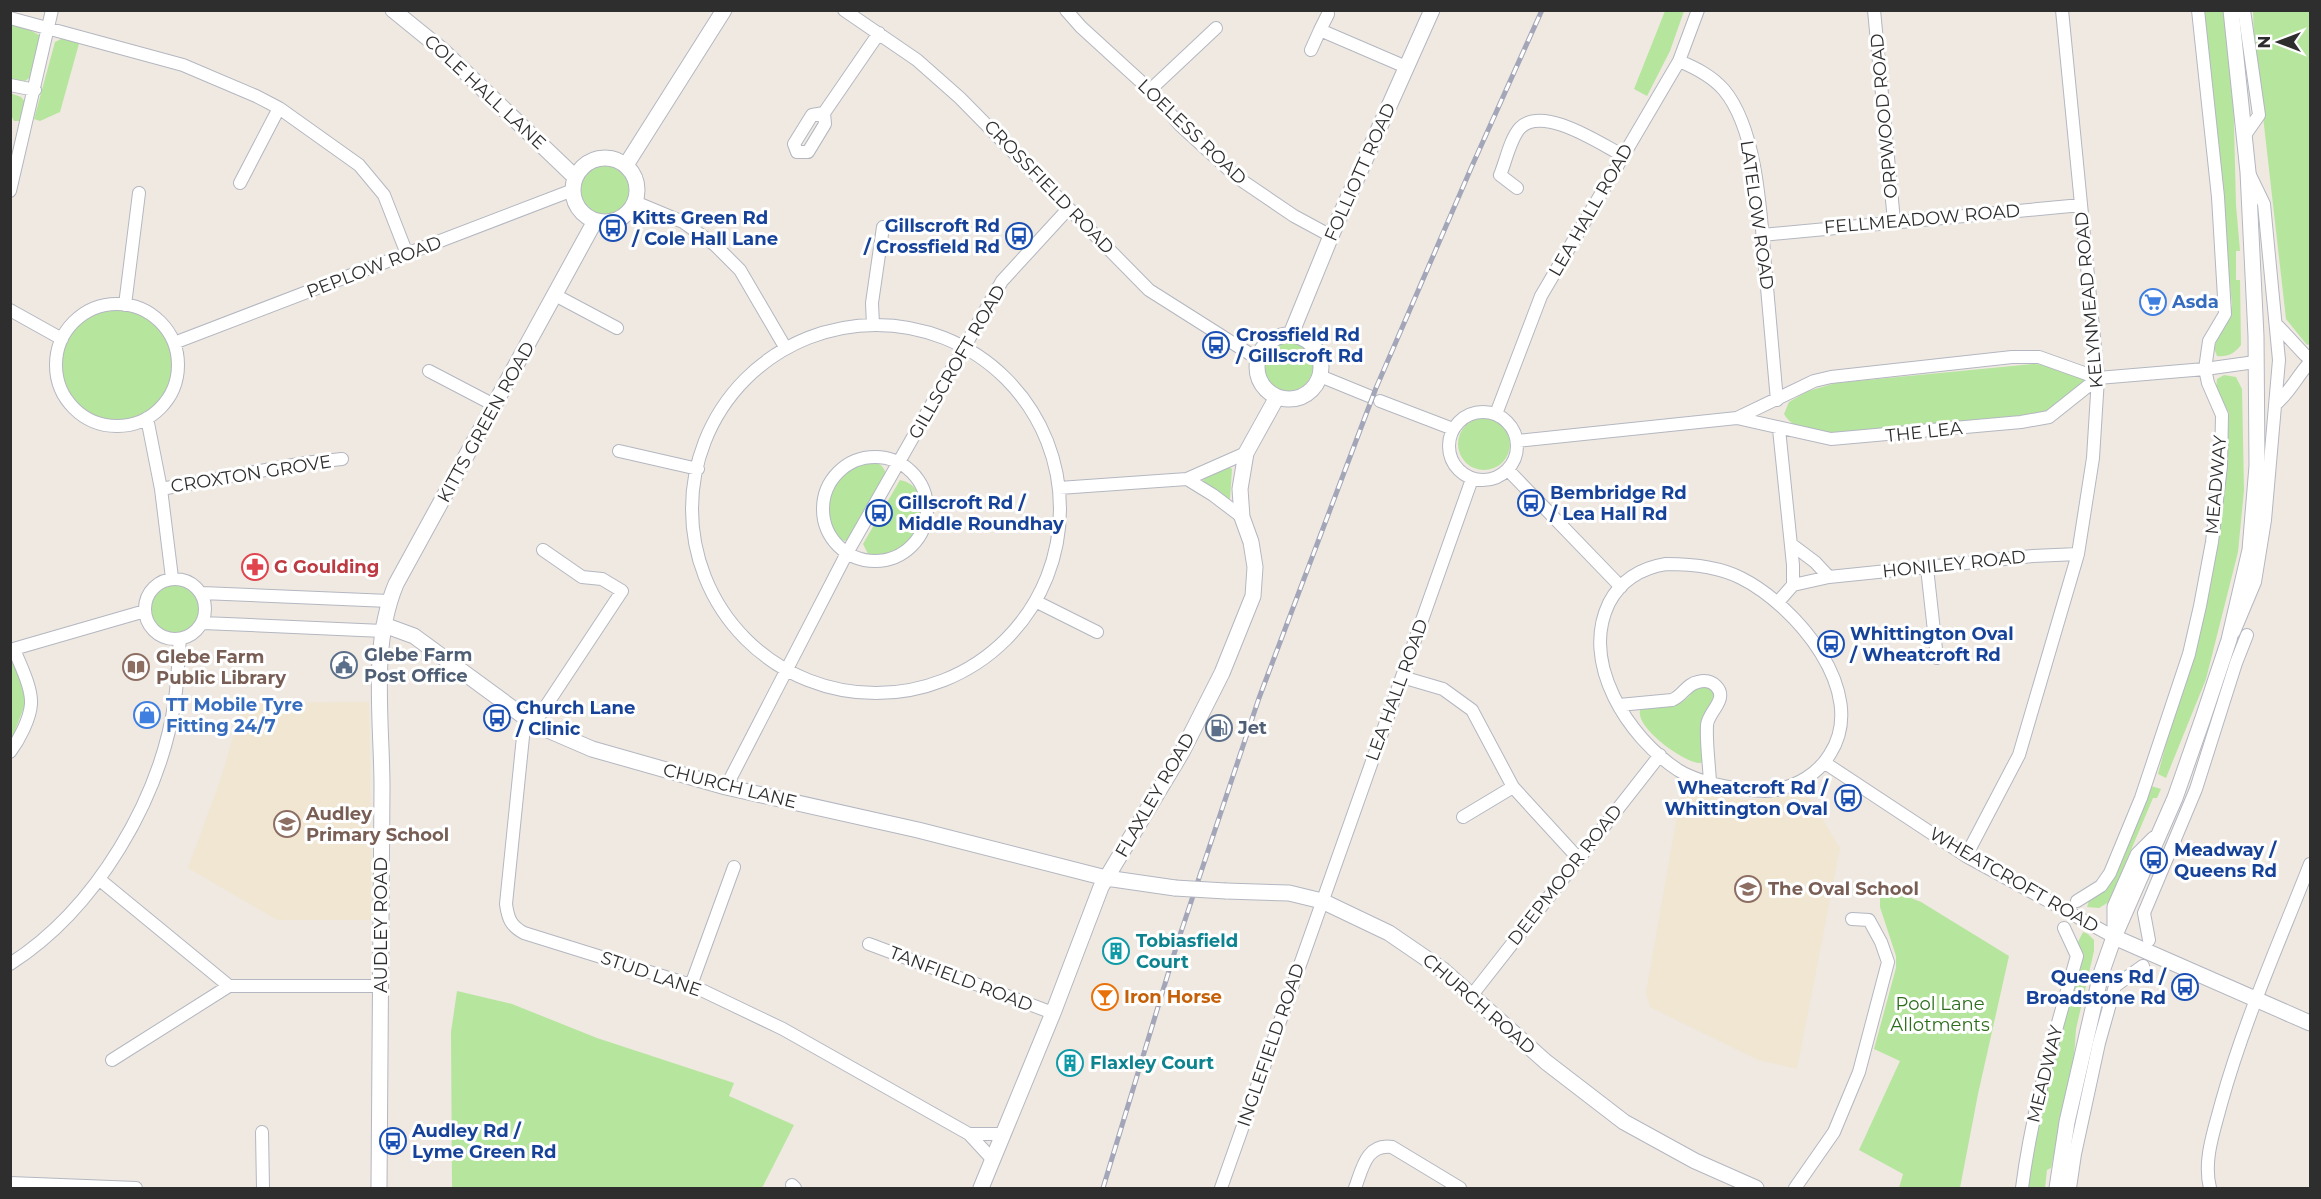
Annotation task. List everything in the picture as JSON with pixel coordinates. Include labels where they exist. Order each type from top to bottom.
[{"type":"street","points":[[10,191],[52,10]]},
{"type":"street","name":"COLE HALL LANE","points":[[393,10],[441,49],[574,184]]},
{"type":"street","points":[[627,165],[724,10]]},
{"type":"street","name":"CROSSFIELD ROAD","points":[[843,10],[917,60],[980,117],[1149,290],[1257,359]]},
{"type":"street","name":"LOELESS ROAD","points":[[1066,10],[1081,27],[1150,90],[1180,125],[1238,178],[1294,216],[1331,236]]},
{"type":"street","name":"FOLLIOTT ROAD","points":[[1291,334],[1331,236],[1432,10]]},
{"type":"street","name":"LEA HALL ROAD","points":[[1496,414],[1541,296],[1679,61],[1698,10]]},
{"type":"street","name":"ORPWOOD ROAD","points":[[1874,10],[1894,221]]},
{"type":"street","name":"KELYNMEAD ROAD","points":[[1966,856],[2019,754],[2078,554],[2093,458],[2098,378],[2062,10]]},
{"type":"street","name":"MEADWAY","points":[[2077,901],[2101,886],[2110,873],[2145,786],[2189,654],[2212,542],[2221,466],[2222,415],[2208,383],[2205,369],[2209,341],[2225,314],[2218,197],[2198,10]]},
{"type":"street","name":"MEADWAY","points":[[2149,940],[2144,913],[2196,789],[2230,652],[2250,550],[2255,507],[2257,466],[2255,362],[2248,172],[2231,10]]},
{"type":"street","points":[[2244,10],[2259,115],[2245,135]]},
{"type":"street","points":[[1311,50],[1328,14]]},
{"type":"street","points":[[10,18],[183,65],[279,108],[359,165],[384,195],[407,254]]},
{"type":"street","points":[[1150,90],[1216,28]]},
{"type":"street","points":[[1320,30],[1407,67]]},
{"type":"street","points":[[824,112],[879,33]]},
{"type":"street","name":"LATELOW ROAD","points":[[1679,61],[1702,70],[1724,90],[1740,115],[1751,149],[1762,235],[1777,400]]},
{"type":"street","points":[[10,85],[35,90]]},
{"type":"street","points":[[240,183],[279,108]]},
{"type":"street","points":[[1516,188],[1500,175],[1515,135],[1522,126],[1531,122],[1540,120],[1557,122],[1622,155]]},
{"type":"street","points":[[601,158],[617,160],[627,165],[636,181],[635,202],[619,219],[608,222],[596,221],[580,209],[574,184],[583,166],[601,158]]},
{"type":"street","name":"MEADWAY","points":[[2070,1188],[2101,974],[2114,937],[2115,907],[2138,855],[2158,837],[2175,798],[2255,582],[2265,520],[2279,360],[2278,326],[2275,317],[2264,204],[2248,172]]},
{"type":"street","name":"PEPLOW ROAD","points":[[174,343],[407,254],[574,184]]},
{"type":"street","points":[[125,305],[139,193]]},
{"type":"street","points":[[635,202],[683,222],[715,245],[740,270],[785,347]]},
{"type":"street","name":"FELLMEADOW ROAD","points":[[1762,235],[2081,205]]},
{"type":"street","name":"GILLSCROFT ROAD","points":[[726,787],[847,553],[1002,281],[1068,209]]},
{"type":"street","name":"KITTS GREEN ROAD","points":[[383,628],[389,601],[396,584],[596,221]]},
{"type":"street","points":[[873,326],[872,303],[883,227]]},
{"type":"street","points":[[555,296],[617,328]]},
{"type":"street","points":[[125,305],[140,309],[154,317],[166,328],[174,343],[178,360],[177,377],[161,408],[147,418],[130,425],[113,426],[96,422],[81,414],[69,402],[60,387],[56,371],[57,354],[62,339],[70,326],[94,308],[125,305]]},
{"type":"street","points":[[10,310],[62,339]]},
{"type":"street","points":[[873,326],[903,327],[937,333],[964,348],[998,373],[1015,388],[1030,407],[1047,446],[1059,488],[1059,518],[1052,566],[1037,602],[1002,644],[984,660],[943,682],[892,692],[846,691],[821,686],[787,671],[763,655],[736,632],[719,606],[704,578],[692,529],[692,498],[708,435],[740,382],[785,347],[841,327],[873,326]]},
{"type":"street","points":[[2276,404],[2287,394],[2297,376],[2310,360],[2278,326]]},
{"type":"street","points":[[1291,334],[1304,338],[1313,345],[1322,364],[1320,376],[1314,388],[1303,396],[1290,399],[1277,397],[1267,391],[1260,381],[1257,359],[1262,348],[1271,340],[1291,334]]},
{"type":"street","name":"THE LEA","points":[[1517,441],[1737,418],[1814,381],[1831,377],[2012,357],[2039,357],[2098,378],[2205,369],[2255,362]]},
{"type":"street","points":[[429,371],[496,406]]},
{"type":"street","points":[[1320,376],[1453,429]]},
{"type":"street","name":"THE LEA","points":[[1737,418],[1831,440],[2021,422],[2049,417],[2098,378]]},
{"type":"street","name":"FLAXLEY ROAD","points":[[981,1188],[1106,878],[1182,753],[1222,674],[1253,596],[1255,567],[1251,543],[1242,517],[1240,489],[1245,453],[1277,397]]},
{"type":"street","points":[[1484,412],[1496,414],[1506,420],[1513,430],[1517,441],[1514,461],[1508,470],[1497,477],[1485,481],[1472,479],[1461,473],[1453,464],[1449,446],[1453,429],[1461,420],[1472,414],[1484,412]]},
{"type":"street","points":[[147,418],[161,489],[172,578]]},
{"type":"street","points":[[1778,602],[1793,585],[1779,429]]},
{"type":"street","points":[[619,451],[698,469]]},
{"type":"street","points":[[1059,488],[1187,479],[1245,453]]},
{"type":"street","points":[[863,457],[880,458],[899,464],[916,476],[926,489],[928,516],[924,533],[919,541],[904,554],[884,561],[873,562],[847,553],[835,543],[826,529],[822,513],[831,480],[839,470],[851,461],[863,457]]},
{"type":"street","name":"CROXTON GROVE","points":[[161,489],[304,463],[342,459]]},
{"type":"street","points":[[1508,470],[1621,586]]},
{"type":"street","points":[[1187,479],[1242,517]]},
{"type":"street","name":"LEA HALL ROAD","points":[[1322,901],[1472,479]]},
{"type":"street","points":[[1791,544],[1815,562],[1829,577]]},
{"type":"street","points":[[530,721],[622,591],[602,579],[582,578],[543,550]]},
{"type":"street","name":"HONILEY ROAD","points":[[1793,585],[1829,577],[2032,555],[2078,554]]},
{"type":"street","points":[[1656,565],[1694,565],[1731,573],[1778,602],[1813,640],[1837,688],[1841,711],[1839,730],[1833,749],[1825,763],[1809,777],[1774,791],[1751,790],[1691,777],[1660,755],[1638,732],[1619,705],[1605,675],[1599,647],[1601,622],[1621,586],[1637,572],[1656,565]]},
{"type":"street","points":[[1928,568],[1937,658]]},
{"type":"street","points":[[172,578],[192,583],[202,593],[206,608],[203,623],[194,633],[180,639],[169,639],[158,634],[150,626],[145,610],[148,596],[157,584],[172,578]]},
{"type":"street","points":[[202,593],[389,601]]},
{"type":"street","points":[[1037,602],[1096,632]]},
{"type":"street","points":[[10,752],[29,714],[31,704],[30,694],[12,650],[145,610]]},
{"type":"street","points":[[203,623],[383,628]]},
{"type":"street","name":"CHURCH LANE","points":[[383,628],[414,636],[530,721],[592,749],[726,787],[918,830],[1106,878]]},
{"type":"street","name":"AUDLEY ROAD","points":[[379,1188],[380,653],[383,628]]},
{"type":"street","name":"MEADWAY","points":[[2230,652],[2247,635]]},
{"type":"street","points":[[10,964],[49,933],[100,880],[135,822],[156,775],[166,741],[176,699],[180,639]]},
{"type":"street","points":[[1402,677],[1443,689],[1472,710],[1513,787],[1578,858]]},
{"type":"street","points":[[1619,705],[1677,699],[1686,688],[1698,682],[1708,681],[1716,686],[1720,699],[1707,723],[1710,782]]},
{"type":"street","name":"STUD LANE","points":[[530,721],[506,904],[508,918],[514,928],[691,985],[783,1029],[969,1134],[993,1160]]},
{"type":"street","name":"DEEPMOOR ROAD","points":[[1472,995],[1660,755]]},
{"type":"street","name":"WHEATCROFT ROAD","points":[[1825,763],[1966,856],[2114,937]]},
{"type":"street","points":[[1463,817],[1513,787]]},
{"type":"street","points":[[2158,837],[2171,849]]},
{"type":"street","points":[[691,985],[734,867]]},
{"type":"street","points":[[2210,1188],[2207,1173],[2211,1140],[2234,1058],[2255,1000],[2309,871]]},
{"type":"street","name":"CHURCH ROAD","points":[[1106,878],[1175,888],[1289,893],[1322,901],[1367,922],[1411,947],[1443,970],[1546,1062],[1624,1122],[1695,1161],[1755,1188]]},
{"type":"street","points":[[100,880],[230,986]]},
{"type":"street","name":"INGLEFIELD ROAD","points":[[1221,1188],[1322,901]]},
{"type":"street","points":[[1796,1188],[1833,1132],[1859,1072],[1888,962],[1881,942],[1869,920],[1852,919]]},
{"type":"street","name":"MEADWAY","points":[[2022,1188],[2028,1142],[2051,1043],[2077,956],[2064,927]]},
{"type":"street","points":[[2114,937],[2310,1023]]},
{"type":"street","name":"TANFIELD ROAD","points":[[869,944],[1053,1013]]},
{"type":"street","name":"MEADWAY","points":[[2057,1188],[2067,1122],[2093,1041],[2115,986],[2143,966]]},
{"type":"street","points":[[116,1058],[230,986],[381,986]]},
{"type":"street","points":[[262,1132],[263,1188]]},
{"type":"street","name":"STUD LANE","points":[[969,1134],[1004,1134]]},
{"type":"street","points":[[1355,1188],[1366,1158],[1375,1149],[1383,1146],[1392,1147],[1460,1188]]},
{"type":"street","points":[[12,1185],[136,1188]]},
{"type":"shaded area","name":"Audley Primary School","points":[[369,702],[372,920],[277,920],[188,868],[220,781],[243,703]]},
{"type":"shaded area","name":"The Oval School","points":[[1683,781],[1744,800],[1771,798],[1805,790],[1840,848],[1797,1069],[1758,1060],[1650,1007],[1646,993]]},
{"type":"green space","points":[[1665,11],[1684,11],[1670,51],[1647,96],[1634,89]]},
{"type":"green space","points":[[2203,11],[2225,11],[2233,88],[2236,205],[2240,251],[2236,251],[2236,280],[2240,280],[2241,345],[2236,351],[2221,356],[2217,356],[2214,348],[2232,305]]},
{"type":"green space","points":[[2253,11],[2310,11],[2310,344],[2307,345],[2286,319]]},
{"type":"green space","points":[[10,25],[26,28],[39,35],[40,42],[32,76],[25,81],[11,79]]},
{"type":"green space","points":[[63,38],[80,40],[60,112],[40,121],[34,119],[55,42]]},
{"type":"green space","points":[[10,93],[21,97],[26,103],[22,121],[14,121],[11,115]]},
{"type":"green space","points":[[605,166],[622,173],[629,190],[622,207],[605,214],[588,207],[581,190],[588,173]]},
{"type":"green space","points":[[117,310],[138,314],[156,326],[168,344],[172,365],[168,386],[156,404],[138,416],[117,420],[96,416],[78,404],[66,386],[62,365],[66,344],[78,326],[96,314]]},
{"type":"green space","points":[[1283,341],[1293,341],[1306,348],[1313,361],[1313,371],[1306,384],[1293,391],[1283,391],[1274,387],[1267,380],[1263,371],[1263,361],[1267,352],[1274,345]]},
{"type":"green space","points":[[2033,364],[2054,365],[2087,380],[2078,397],[2038,414],[1830,434],[1798,427],[1784,414],[1789,402],[1808,391],[1836,383]]},
{"type":"green space","points":[[2224,375],[2236,377],[2242,389],[2244,490],[2238,552],[2206,679],[2166,778],[2158,774],[2178,699],[2226,466],[2229,413],[2216,389],[2217,379]]},
{"type":"green space","points":[[1479,418],[1489,418],[1498,422],[1506,430],[1510,444],[1506,458],[1498,466],[1489,470],[1479,470],[1470,466],[1462,458],[1458,449],[1458,439],[1462,430],[1470,422]]},
{"type":"green space","points":[[859,461],[879,464],[886,474],[852,539],[844,541],[833,531],[829,523],[827,498],[835,478]]},
{"type":"green space","points":[[1229,467],[1232,469],[1230,499],[1207,487],[1203,480],[1211,473]]},
{"type":"green space","points":[[900,480],[909,483],[920,495],[922,521],[915,537],[907,545],[891,553],[874,557],[868,554],[863,544]]},
{"type":"green space","points":[[170,583],[180,583],[193,590],[200,603],[200,613],[193,626],[180,633],[170,633],[161,629],[154,622],[150,613],[150,603],[154,594],[161,587]]},
{"type":"green space","points":[[10,653],[25,693],[26,702],[11,741]]},
{"type":"green space","points":[[1700,686],[1716,690],[1701,763],[1693,762],[1672,751],[1651,733],[1640,715],[1641,708],[1682,702]]},
{"type":"green space","points":[[2151,786],[2161,789],[2157,798],[2153,798],[2109,902],[2099,908],[2087,907],[2091,895]]},
{"type":"green space","name":"Pool Lane Allotments","points":[[1880,886],[1921,902],[2009,956],[1978,1094],[1960,1188],[1899,1188],[1903,1174],[1859,1150],[1900,1061],[1874,1049],[1896,968],[1896,956],[1880,907]]},
{"type":"green space","points":[[2083,932],[2094,940],[2094,951],[2076,1029],[2074,1057],[2051,1168],[2047,1170],[2045,1188],[2027,1188],[2043,1101],[2081,957],[2078,942]]},
{"type":"green space","points":[[457,991],[512,1004],[597,1038],[734,1083],[729,1096],[794,1125],[762,1188],[452,1188],[451,1032]]},
{"type":"railway","points":[[1103,1188],[1178,941],[1259,698],[1376,388],[1542,10]]},
{"type":"place","name":"Kitts Green Rd / Cole Hall Lane","points":[[613,228]]},
{"type":"place","name":"Gillscroft Rd / Crossfield Rd","points":[[1019,236]]},
{"type":"place","name":"Asda","points":[[2153,302]]},
{"type":"place","name":"Crossfield Rd / Gillscroft Rd","points":[[1216,345]]},
{"type":"place","name":"Bembridge Rd / Lea Hall Rd","points":[[1531,503]]},
{"type":"place","name":"Gillscroft Rd / Middle Roundhay","points":[[879,513]]},
{"type":"place","name":"G Goulding","points":[[255,567]]},
{"type":"place","name":"Whittington Oval / Wheatcroft Rd","points":[[1831,644]]},
{"type":"place","name":"Glebe Farm Post Office","points":[[344,665]]},
{"type":"place","name":"Glebe Farm Public Library","points":[[136,667]]},
{"type":"place","name":"TT Mobile Tyre Fitting 24/7","points":[[147,715]]},
{"type":"place","name":"Church Lane / Clinic","points":[[497,718]]},
{"type":"place","name":"Jet","points":[[1219,728]]},
{"type":"place","name":"Wheatcroft Rd / Whittington Oval","points":[[1848,798]]},
{"type":"place","name":"Audley Primary School","points":[[287,824]]},
{"type":"place","name":"Meadway / Queens Rd","points":[[2154,860]]},
{"type":"place","name":"The Oval School","points":[[1748,889]]},
{"type":"place","name":"Tobiasfield Court","points":[[1116,951]]},
{"type":"place","name":"Queens Rd / Broadstone Rd","points":[[2185,987]]},
{"type":"place","name":"Iron Horse","points":[[1105,997]]},
{"type":"place","name":"Flaxley Court","points":[[1070,1063]]},
{"type":"place","name":"Audley Rd / Lyme Green Rd","points":[[393,1141]]}]
